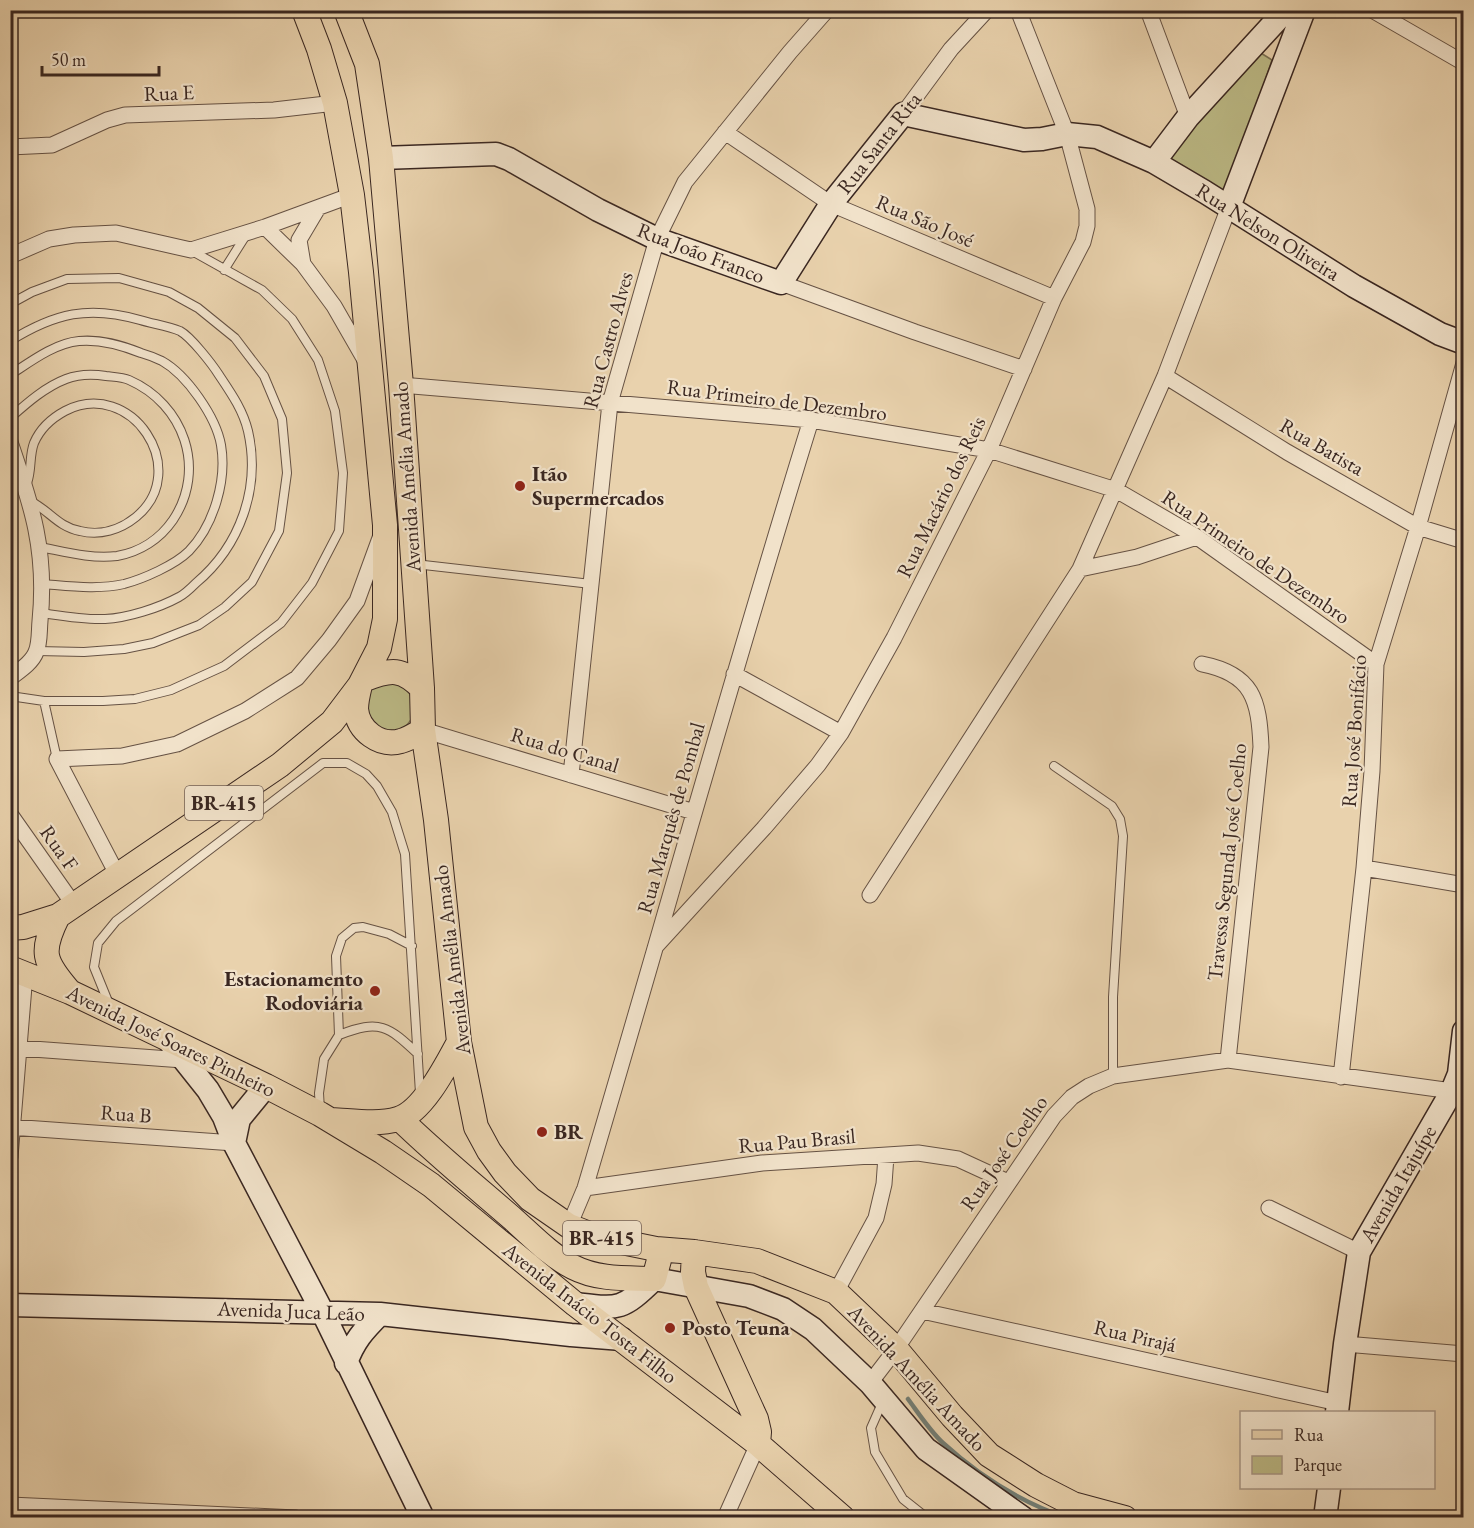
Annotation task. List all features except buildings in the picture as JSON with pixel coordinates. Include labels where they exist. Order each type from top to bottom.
[{"type":"main road","name":"Avenida Amélia Amado","points":[[66,911],[280,765],[332,722],[363,682],[379,648],[385,619],[385,525],[352,195],[335,104],[319,49],[304,10]]},
{"type":"main road","name":"Avenida Amélia Amado","points":[[346,10],[367,64],[381,158],[401,385],[423,730],[436,820],[459,1042],[476,1127],[504,1173],[530,1199],[569,1226],[597,1237],[656,1249],[757,1261],[836,1292],[896,1349],[952,1416],[989,1455],[1036,1485],[1073,1504],[1125,1518]]},
{"type":"main road","points":[[422,688],[402,673],[391,671],[363,682],[356,711],[359,722],[366,732],[376,739],[400,742],[423,730]]},
{"type":"main road","points":[[66,911],[48,937],[46,958],[53,973],[70,992]]},
{"type":"main road","name":"BR-415","points":[[10,928],[23,927],[66,911]]},
{"type":"main road","name":"Avenida José Soares Pinheiro","points":[[18,971],[70,992],[266,1086],[325,1117]]},
{"type":"main road","points":[[325,1117],[368,1122],[400,1119],[421,1102],[444,1070],[459,1042]]},
{"type":"main road","name":"Avenida Inácio Tosta Filho","points":[[325,1117],[383,1152],[431,1185],[574,1304],[758,1444],[843,1518]]},
{"type":"main road","points":[[400,1119],[433,1151],[572,1267],[613,1278],[654,1279],[659,1260],[656,1249]]},
{"type":"main road","points":[[694,1252],[693,1272],[696,1287],[756,1419],[759,1432],[758,1444]]},
{"type":"street","name":"Rua Castro Alves","points":[[571,775],[610,403],[657,239],[685,182],[827,10]]},
{"type":"street","name":"Rua Santa Rita","points":[[781,284],[831,204],[903,114],[951,49],[987,10]]},
{"type":"street","name":"Rua Macário dos Reis","points":[[657,945],[764,828],[818,765],[841,733],[894,638],[989,450],[1054,298],[1083,242],[1087,226],[1087,209],[1067,134],[1018,10]]},
{"type":"street","points":[[1148,10],[1188,117]]},
{"type":"street","points":[[1154,162],[1188,117],[1286,10]]},
{"type":"street","points":[[870,895],[1080,569],[1165,376],[1304,10]]},
{"type":"street","points":[[1372,10],[1464,63]]},
{"type":"street","name":"Rua E","points":[[10,147],[52,145],[107,120],[125,115],[274,110],[335,104]]},
{"type":"street","name":"Rua Nelson Oliveira","points":[[903,114],[1023,140],[1067,134],[1097,137],[1154,162],[1354,286],[1440,334],[1464,343]]},
{"type":"street","name":"Rua São José","points":[[725,132],[831,204],[1054,298]]},
{"type":"street","name":"Rua João Franco","points":[[381,158],[496,154],[509,159],[598,210],[657,239],[1023,369]]},
{"type":"street","points":[[10,256],[49,239],[116,233],[191,250],[265,227],[352,195]]},
{"type":"street","points":[[303,264],[299,240],[318,208]]},
{"type":"street","points":[[265,227],[303,264],[334,306],[371,371]]},
{"type":"street","name":"Rua José Bonifácio","points":[[1341,1077],[1365,868],[1376,664],[1418,527],[1464,363]]},
{"type":"street","name":"Rua Batista","points":[[1165,376],[1287,452],[1418,527],[1464,541]]},
{"type":"street","name":"Rua Primeiro de Dezembro","points":[[401,385],[811,420],[989,450],[1116,490],[1197,537],[1376,664]]},
{"type":"street","name":"Rua Marquês de Pombal","points":[[569,1226],[585,1188],[734,674],[811,420]]},
{"type":"street","points":[[10,442],[28,494],[40,547],[43,584],[37,651],[30,662],[10,678]]},
{"type":"street","points":[[118,876],[57,759],[122,756],[177,744],[244,711],[297,678],[357,601],[385,525]]},
{"type":"street","points":[[1080,569],[1137,557],[1197,537]]},
{"type":"street","name":"Travessa Segunda José Coelho","points":[[1203,664],[1223,668],[1241,679],[1250,691],[1259,721],[1261,747],[1228,1060]]},
{"type":"street","points":[[734,674],[841,733]]},
{"type":"street","name":"Rua do Canal","points":[[423,730],[694,812]]},
{"type":"street","name":"Rua F","points":[[10,814],[66,911]]},
{"type":"street","points":[[1365,868],[1464,885]]},
{"type":"street","points":[[10,1157],[19,1048],[18,971]]},
{"type":"street","name":"Avenida Itajuípe","points":[[1338,1408],[1359,1252],[1452,1091],[1460,1074],[1464,1031]]},
{"type":"street","points":[[169,1041],[208,1090],[224,1117],[234,1143],[322,1311],[423,1518]]},
{"type":"street","name":"Avenida José Soares Pinheiro","points":[[19,1048],[183,1060]]},
{"type":"street","name":"Rua José Coelho","points":[[877,1391],[896,1349],[1008,1182],[1054,1116],[1072,1096],[1089,1086],[1113,1076],[1228,1060],[1452,1091]]},
{"type":"street","points":[[234,1143],[239,1119],[266,1086]]},
{"type":"street","name":"Rua B","points":[[12,1127],[234,1143]]},
{"type":"street","name":"Rua Pau Brasil","points":[[585,1188],[762,1163],[918,1153],[958,1159],[1008,1182]]},
{"type":"street","points":[[836,1292],[876,1218],[884,1184],[886,1156]]},
{"type":"street","points":[[1269,1208],[1359,1252]]},
{"type":"street","name":"BR-415","points":[[574,1304],[607,1308],[619,1306],[632,1300],[654,1279]]},
{"type":"street","name":"Avenida Amélia Amado","points":[[654,1279],[749,1296],[783,1309],[813,1329],[877,1391],[926,1449],[1023,1518]]},
{"type":"street","points":[[571,1335],[583,1325],[582,1316],[574,1304]]},
{"type":"street","name":"Avenida Juca Leão","points":[[10,1305],[380,1314],[622,1339]]},
{"type":"street","name":"Rua Pirajá","points":[[922,1311],[1338,1408]]},
{"type":"street","points":[[346,1364],[352,1347],[361,1333],[380,1314]]},
{"type":"street","points":[[1345,1344],[1464,1354]]},
{"type":"street","points":[[725,1518],[758,1444]]},
{"type":"street","points":[[1325,1518],[1329,1489]]},
{"type":"street","points":[[10,1505],[296,1518]]},
{"type":"lane","points":[[224,270],[247,232]]},
{"type":"lane","points":[[10,696],[44,701],[135,699],[171,690],[224,666],[281,623],[312,583],[339,531],[343,473],[335,411],[318,360],[292,319],[262,290],[191,250]]},
{"type":"lane","points":[[10,304],[32,292],[68,279],[119,278],[169,292],[198,308],[235,338],[264,376],[282,419],[287,473],[279,531],[252,582],[225,607],[199,625],[153,643],[124,649],[84,652],[37,651]]},
{"type":"lane","points":[[10,341],[34,326],[67,314],[92,312],[116,313],[181,332],[211,362],[240,408],[248,432],[252,472],[247,507],[236,536],[212,570],[180,597],[144,611],[105,619],[41,613]]},
{"type":"lane","points":[[10,375],[51,350],[78,341],[117,343],[163,362],[190,385],[207,411],[220,444],[221,472],[217,498],[209,522],[188,551],[144,578],[122,584],[97,587],[43,584]]},
{"type":"lane","points":[[10,418],[27,402],[67,378],[92,374],[127,379],[147,390],[170,409],[186,441],[188,489],[178,513],[165,532],[145,546],[120,555],[96,558],[40,547]]},
{"type":"lane","points":[[94,404],[119,409],[140,423],[154,445],[158,470],[153,494],[139,515],[118,528],[93,533],[74,530],[57,522],[28,494],[31,455],[41,431],[59,414],[70,408],[94,404]]},
{"type":"lane","points":[[414,564],[591,584]]},
{"type":"lane","points":[[44,701],[57,759]]},
{"type":"lane","points":[[113,1014],[94,968],[98,943],[116,921],[323,763],[347,763],[366,774],[377,786],[392,812],[405,854],[421,1102]]},
{"type":"lane","points":[[1054,766],[1112,806],[1120,819],[1123,836],[1113,996],[1113,1076]]},
{"type":"lane","points":[[325,1117],[319,1093],[324,1059],[339,1035],[336,956],[342,938],[354,928],[363,927],[389,934],[412,946]]},
{"type":"lane","points":[[339,1035],[367,1026],[381,1027],[396,1033],[418,1054]]},
{"type":"lane","points":[[877,1391],[871,1428],[875,1452],[903,1499],[927,1518]]},
{"type":"green space","points":[[1256,50],[1272,60],[1227,194],[1162,163]]},
{"type":"green space","points":[[393,681],[410,693],[414,714],[406,726],[397,731],[371,727],[364,696],[369,689]]},
{"type":"waterway","points":[[908,1399],[938,1438],[971,1466],[1017,1496],[1067,1518]]},
{"type":"place","name":"Itão Supermercados","points":[[520,486]]},
{"type":"place","name":"Estacionamento Rodoviária","points":[[375,991]]},
{"type":"place","name":"BR","points":[[542,1132]]},
{"type":"place","name":"Posto Teuna","points":[[670,1328]]}]
